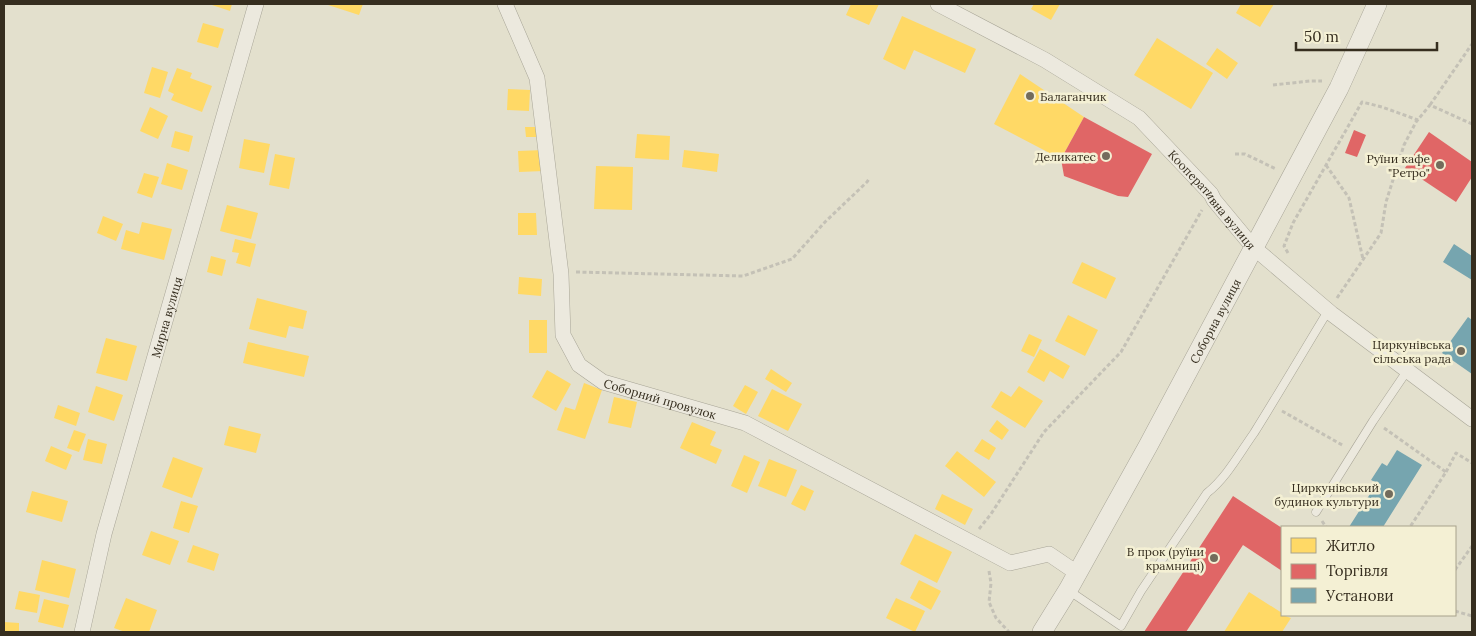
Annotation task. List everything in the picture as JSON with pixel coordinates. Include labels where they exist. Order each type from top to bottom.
[{"type":"street","name":"Мирна вулиця","points":[[82,632],[104,534],[256,4]]},
{"type":"street","name":"Соборний провулок","points":[[505,4],[536,78],[561,271],[563,335],[579,365],[603,382],[744,422],[1010,564],[1048,554],[1077,573]]},
{"type":"street","name":"Кооперативна вулиця","points":[[938,4],[1045,60],[1139,118],[1211,194],[1253,247],[1335,305],[1407,371],[1472,419]]},
{"type":"street","name":"Соборна вулиця","points":[[1042,632],[1068,590],[1148,446],[1339,88],[1377,4]]},
{"type":"lane","points":[[1068,590],[1121,626],[1141,591],[1207,493],[1217,485],[1232,467],[1335,305]]},
{"type":"lane","points":[[1316,512],[1353,451],[1407,371]]},
{"type":"path","points":[[1335,305],[1381,233],[1386,202],[1404,145],[1418,120],[1472,44]]},
{"type":"path","points":[[1291,258],[1284,246],[1293,223],[1362,102],[1418,120]]},
{"type":"path","points":[[1430,104],[1472,124]]},
{"type":"path","points":[[1235,154],[1245,154],[1279,170],[1293,174]]},
{"type":"path","points":[[1326,165],[1349,198],[1363,259]]},
{"type":"path","points":[[561,271],[743,276],[792,259],[824,222],[868,179]]},
{"type":"path","points":[[970,541],[991,514],[1044,432],[1121,352],[1211,194]]},
{"type":"path","points":[[1330,295],[1335,305]]},
{"type":"path","points":[[1271,406],[1353,451]]},
{"type":"path","points":[[1373,421],[1446,472]]},
{"type":"path","points":[[1411,526],[1446,472],[1456,453],[1472,464]]},
{"type":"path","points":[[1456,569],[1472,546]]},
{"type":"path","points":[[989,567],[991,583],[989,602],[996,618],[1009,632]]},
{"type":"path","points":[[1456,611],[1472,616]]},
{"type":"building: Житло","points":[[209,4],[232,4],[230,11]]},
{"type":"building: Житло","points":[[325,4],[363,4],[359,15]]},
{"type":"building: Житло","points":[[851,4],[879,4],[869,25],[846,15]]},
{"type":"building: Житло","points":[[1034,4],[1060,4],[1051,20],[1031,9]]},
{"type":"building: Житло","points":[[1241,4],[1274,4],[1260,27],[1236,13]]},
{"type":"building: Житло","points":[[902,16],[976,49],[965,73],[914,50],[905,70],[883,59]]},
{"type":"building: Житло","points":[[203,23],[224,29],[218,48],[197,42]]},
{"type":"building: Житло","points":[[1157,38],[1213,73],[1191,109],[1134,75]]},
{"type":"building: Житло","points":[[1217,48],[1238,63],[1227,79],[1206,64]]},
{"type":"building: Житло","points":[[152,67],[168,72],[160,98],[144,93]]},
{"type":"building: Житло","points":[[177,68],[192,73],[190,78],[212,86],[202,112],[171,100],[174,94],[168,91]]},
{"type":"building: Житло","name":"Балаганчик","points":[[1020,74],[1084,117],[1061,159],[994,124]]},
{"type":"building: Житло","points":[[508,89],[530,90],[529,111],[507,110]]},
{"type":"building: Житло","points":[[150,107],[168,116],[158,139],[140,131]]},
{"type":"building: Житло","points":[[525,127],[540,127],[540,137],[526,137]]},
{"type":"building: Житло","points":[[175,131],[193,136],[189,152],[171,147]]},
{"type":"building: Житло","points":[[637,134],[670,136],[669,160],[635,158]]},
{"type":"building: Житло","points":[[244,139],[270,144],[264,173],[239,168]]},
{"type":"building: Житло","points":[[544,150],[544,171],[519,172],[518,151]]},
{"type":"building: Житло","points":[[684,150],[719,154],[717,172],[682,167]]},
{"type":"building: Житло","points":[[275,154],[295,158],[289,189],[269,185]]},
{"type":"building: Житло","points":[[167,163],[188,170],[182,190],[161,184]]},
{"type":"building: Житло","points":[[596,166],[633,167],[632,210],[594,209]]},
{"type":"building: Житло","points":[[144,173],[159,177],[152,198],[137,193]]},
{"type":"building: Житло","points":[[227,205],[258,213],[251,239],[220,231]]},
{"type":"building: Житло","points":[[518,213],[536,213],[537,235],[518,235]]},
{"type":"building: Житло","points":[[103,216],[123,224],[116,241],[97,233]]},
{"type":"building: Житло","points":[[142,222],[172,229],[164,260],[121,249],[126,230],[139,234]]},
{"type":"building: Житло","points":[[235,239],[256,244],[250,267],[236,263],[239,253],[232,252]]},
{"type":"building: Житло","points":[[211,256],[226,260],[222,276],[207,272]]},
{"type":"building: Житло","points":[[1082,262],[1116,278],[1106,299],[1072,283]]},
{"type":"building: Житло","points":[[519,277],[542,279],[541,296],[518,294]]},
{"type":"building: Житло","points":[[257,298],[307,311],[303,329],[289,326],[286,338],[249,329]]},
{"type":"building: Житло","points":[[1068,315],[1098,330],[1085,356],[1055,341]]},
{"type":"building: Житло","points":[[529,320],[547,320],[547,353],[529,353]]},
{"type":"building: Житло","points":[[1029,334],[1042,340],[1034,357],[1021,351]]},
{"type":"building: Житло","points":[[106,338],[137,346],[127,381],[96,373]]},
{"type":"building: Житло","points":[[248,342],[309,356],[304,377],[243,363]]},
{"type":"building: Житло","points":[[1040,349],[1070,366],[1063,379],[1050,371],[1044,382],[1027,372]]},
{"type":"building: Житло","points":[[771,369],[792,383],[786,392],[765,379]]},
{"type":"building: Житло","points":[[547,370],[571,384],[556,411],[532,397]]},
{"type":"building: Житло","points":[[584,383],[602,390],[585,439],[557,430],[565,407],[575,410]]},
{"type":"building: Житло","points":[[745,385],[758,392],[746,414],[733,406]]},
{"type":"building: Житло","points":[[96,386],[123,395],[114,421],[88,412]]},
{"type":"building: Житло","points":[[1019,386],[1043,401],[1025,428],[991,407],[1001,391],[1011,397]]},
{"type":"building: Житло","points":[[772,389],[802,404],[788,431],[758,416]]},
{"type":"building: Житло","points":[[614,397],[637,402],[631,428],[608,423]]},
{"type":"building: Житло","points":[[58,405],[80,413],[76,426],[54,418]]},
{"type":"building: Житло","points":[[997,420],[1009,430],[1002,440],[989,431]]},
{"type":"building: Житло","points":[[692,422],[716,432],[710,445],[722,450],[716,464],[680,448]]},
{"type":"building: Житло","points":[[229,426],[261,434],[256,453],[224,445]]},
{"type":"building: Житло","points":[[74,430],[86,434],[79,452],[67,448]]},
{"type":"building: Житло","points":[[88,439],[107,444],[102,464],[83,460]]},
{"type":"building: Житло","points":[[982,439],[996,448],[989,460],[974,451]]},
{"type":"building: Житло","points":[[51,446],[72,455],[66,470],[45,461]]},
{"type":"building: Житло","points":[[957,451],[996,482],[984,497],[945,466]]},
{"type":"building: Житло","points":[[744,455],[760,462],[747,493],[731,486]]},
{"type":"building: Житло","points":[[173,457],[203,468],[192,498],[162,487]]},
{"type":"building: Житло","points":[[769,459],[797,470],[786,497],[758,486]]},
{"type":"building: Житло","points":[[801,485],[814,491],[805,511],[791,504]]},
{"type":"building: Житло","points":[[32,491],[68,501],[62,522],[26,512]]},
{"type":"building: Житло","points":[[942,494],[973,509],[965,525],[935,509]]},
{"type":"building: Житло","points":[[181,501],[198,506],[189,533],[173,528]]},
{"type":"building: Житло","points":[[151,531],[179,541],[170,565],[142,555]]},
{"type":"building: Житло","points":[[915,534],[952,552],[937,583],[900,564]]},
{"type":"building: Житло","points":[[193,545],[219,554],[214,571],[187,562]]},
{"type":"building: Житло","points":[[42,560],[76,569],[69,598],[35,590]]},
{"type":"building: Житло","points":[[919,580],[941,591],[931,610],[910,598]]},
{"type":"building: Житло","points":[[19,591],[40,595],[37,613],[15,609]]},
{"type":"building: Житло","points":[[1249,592],[1281,612],[1281,616],[1291,618],[1282,632],[1224,632]]},
{"type":"building: Житло","points":[[126,598],[157,610],[149,632],[125,632],[114,628]]},
{"type":"building: Житло","points":[[896,598],[925,611],[915,632],[886,618]]},
{"type":"building: Житло","points":[[44,599],[69,605],[63,628],[38,622]]},
{"type":"building: Житло","points":[[4,622],[19,623],[19,632],[4,632]]},
{"type":"building: Торгівля","name":"Деликатес","points":[[1084,117],[1152,154],[1128,197],[1118,196],[1064,176],[1061,159]]},
{"type":"building: Торгівля","points":[[1354,130],[1366,135],[1357,157],[1345,153]]},
{"type":"building: Торгівля","name":"Руїни кафе \"Ретро\"","points":[[1429,132],[1472,162],[1472,177],[1456,202],[1405,168]]},
{"type":"building: Торгівля","name":"В прок (руїни крамниці)","points":[[1233,496],[1281,527],[1281,570],[1243,545],[1186,632],[1144,632]]},
{"type":"building: Установи","points":[[1454,244],[1472,256],[1472,280],[1443,262]]},
{"type":"building: Установи","points":[[1468,317],[1472,320],[1472,374],[1442,353]]},
{"type":"building: Установи","points":[[1397,450],[1422,465],[1384,526],[1350,526],[1377,483],[1371,480],[1382,463],[1387,466]]},
{"type":"place","name":"Балаганчик","points":[[1030,96]]},
{"type":"place","name":"Деликатес","points":[[1106,156]]},
{"type":"place","name":"Руїни кафе \"Ретро\"","points":[[1440,165]]},
{"type":"place","name":"Циркунівська сільська рада","points":[[1461,351]]},
{"type":"place","name":"Циркунівський будинок культури","points":[[1389,494]]},
{"type":"place","name":"В прок (руїни крамниці)","points":[[1214,558]]}]
